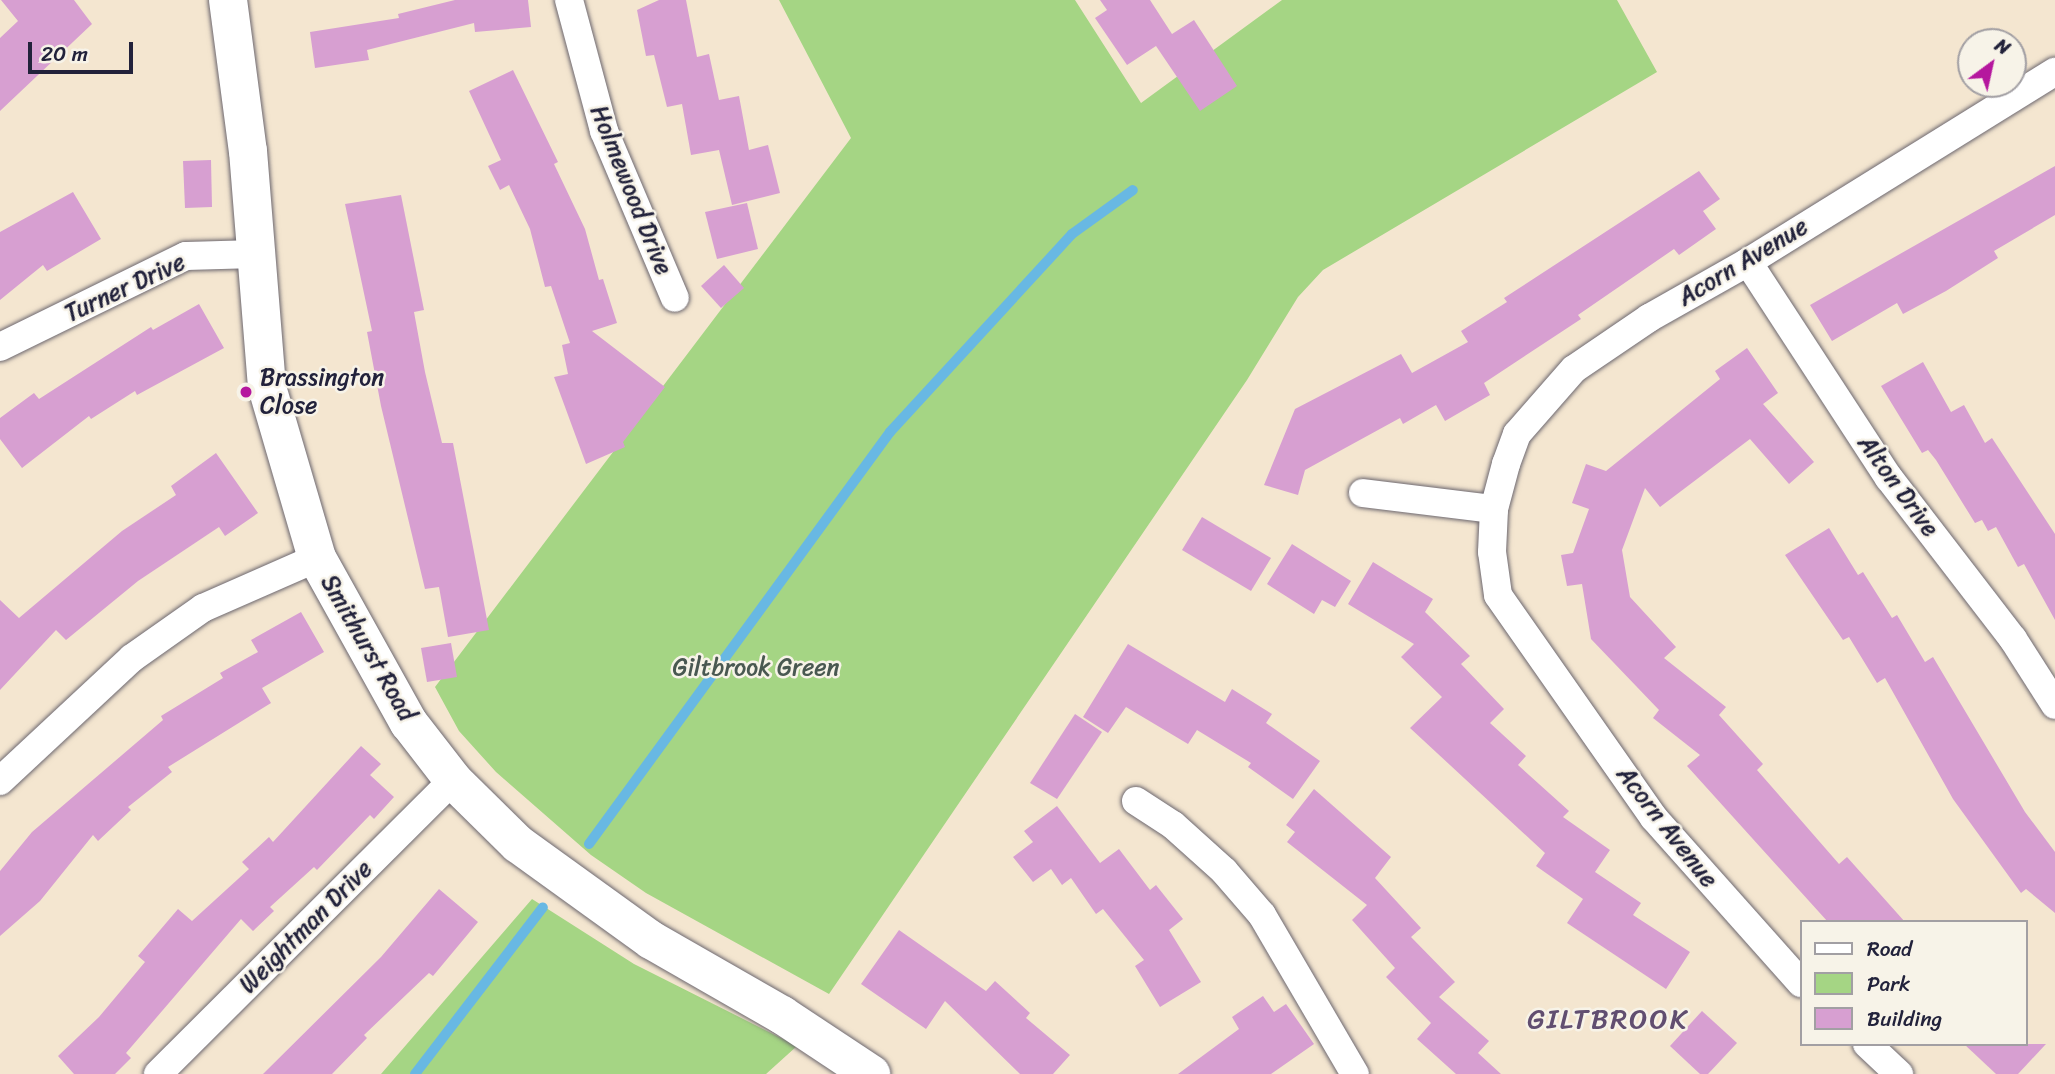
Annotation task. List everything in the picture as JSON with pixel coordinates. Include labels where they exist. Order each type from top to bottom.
[{"type":"street","name":"Smithurst Road","points":[[228,0],[256,254],[267,387],[317,558],[409,723],[453,780],[518,844],[651,940],[782,1015],[871,1074]]},
{"type":"street","name":"Holmewood Drive","points":[[569,0],[604,131],[675,298]]},
{"type":"street","name":"Acorn Avenue","points":[[1800,982],[1654,818],[1498,595],[1492,552],[1494,509],[1517,434],[1574,369],[1649,317],[1748,262],[2055,72]]},
{"type":"street","name":"Turner Drive","points":[[0,347],[186,256],[256,254]]},
{"type":"street","name":"Alton Drive","points":[[1748,262],[1882,468],[2013,639],[2055,705]]},
{"type":"street","points":[[1363,493],[1494,509]]},
{"type":"street","points":[[0,781],[142,651],[204,608],[317,558]]},
{"type":"street","name":"Weightman Drive","points":[[158,1074],[453,780]]},
{"type":"street","points":[[1136,801],[1173,825],[1224,871],[1262,915],[1353,1074]]},
{"type":"street","points":[[1869,1046],[1899,1074]]},
{"type":"green space","name":"Giltbrook Green","points":[[779,0],[1075,0],[1141,103],[1282,0],[1617,0],[1657,72],[1323,270],[1298,297],[1247,380],[829,994],[646,893],[591,855],[496,772],[459,731],[435,687],[851,138]]},
{"type":"green space","points":[[532,899],[634,964],[797,1046],[766,1074],[381,1074]]},
{"type":"building","points":[[1,0],[74,0],[92,24],[0,111],[0,38],[18,21]]},
{"type":"building","points":[[455,0],[528,0],[531,27],[475,32],[474,23],[367,50],[369,60],[315,68],[310,32],[399,18],[398,14]]},
{"type":"building","points":[[659,0],[686,0],[697,57],[709,54],[719,100],[739,96],[749,150],[768,145],[780,193],[732,205],[719,150],[691,155],[682,104],[667,107],[654,55],[646,56],[637,10]]},
{"type":"building","points":[[1100,0],[1150,0],[1172,34],[1194,20],[1237,86],[1200,111],[1156,46],[1127,65],[1095,18],[1107,10]]},
{"type":"building","points":[[513,70],[558,162],[554,164],[585,229],[599,280],[603,279],[617,323],[592,331],[665,387],[623,442],[625,447],[586,464],[554,377],[568,374],[562,345],[570,343],[551,286],[545,287],[530,229],[509,185],[500,190],[488,166],[501,160],[469,91]]},
{"type":"building","points":[[211,160],[212,207],[185,208],[183,161]]},
{"type":"building","points":[[2055,166],[2055,215],[1994,251],[1998,258],[1946,291],[1903,314],[1897,303],[1832,341],[1810,305]]},
{"type":"building","points":[[1699,171],[1720,199],[1703,211],[1716,229],[1679,255],[1674,249],[1578,315],[1581,319],[1484,383],[1490,395],[1445,421],[1436,405],[1403,424],[1400,418],[1305,470],[1298,495],[1264,485],[1295,409],[1401,354],[1412,373],[1468,342],[1461,331],[1507,302],[1504,298]]},
{"type":"building","points":[[73,192],[101,239],[47,271],[43,265],[0,300],[0,232]]},
{"type":"building","points":[[401,195],[424,310],[414,312],[425,372],[442,443],[453,443],[489,630],[448,637],[439,587],[425,589],[381,406],[367,332],[372,331],[345,204]]},
{"type":"building","points":[[747,203],[758,249],[717,259],[705,212]]},
{"type":"building","points":[[724,265],[744,288],[721,308],[701,286]]},
{"type":"building","points":[[199,304],[224,348],[137,395],[135,391],[91,419],[89,416],[22,468],[0,439],[0,418],[34,393],[39,399],[151,327],[153,330]]},
{"type":"building","points":[[1747,348],[1778,393],[1763,404],[1814,462],[1789,484],[1750,439],[1660,507],[1645,488],[1622,550],[1630,597],[1676,647],[1664,658],[1726,707],[1719,715],[1763,764],[1757,770],[1839,864],[1847,857],[1903,920],[1826,920],[1687,766],[1700,755],[1653,718],[1659,710],[1591,639],[1582,584],[1567,586],[1561,555],[1573,553],[1589,509],[1572,503],[1586,464],[1606,471],[1720,379],[1715,371]]},
{"type":"building","points":[[1923,362],[1951,412],[1964,405],[1985,443],[1992,438],[2055,534],[2055,620],[2024,564],[2018,567],[1996,527],[1988,531],[1982,520],[1975,523],[1936,460],[1928,450],[1922,453],[1881,386]]},
{"type":"building","points":[[216,453],[258,513],[225,536],[219,527],[138,581],[66,640],[56,630],[0,690],[0,600],[19,618],[122,531],[176,495],[171,486]]},
{"type":"building","points":[[1202,517],[1271,558],[1251,591],[1182,550]]},
{"type":"building","points":[[1829,528],[1858,575],[1863,572],[1892,618],[1897,615],[1925,662],[1933,657],[2025,812],[2055,852],[2055,913],[2026,889],[2021,893],[1953,799],[1885,678],[1877,683],[1849,637],[1843,640],[1785,555]]},
{"type":"building","points":[[1292,544],[1351,581],[1335,607],[1322,600],[1314,614],[1267,584]]},
{"type":"building","points":[[1373,562],[1433,599],[1425,612],[1470,656],[1461,664],[1504,709],[1490,723],[1526,756],[1518,765],[1569,811],[1563,817],[1610,850],[1595,872],[1641,903],[1633,915],[1690,952],[1666,989],[1567,923],[1583,899],[1536,866],[1545,853],[1410,728],[1442,697],[1401,657],[1414,644],[1348,604]]},
{"type":"building","points":[[301,612],[324,652],[262,688],[271,703],[168,767],[172,772],[128,807],[131,810],[98,841],[93,835],[40,901],[0,936],[0,871],[32,832],[163,720],[161,716],[223,678],[220,673],[258,652],[251,640]]},
{"type":"building","points":[[451,643],[457,677],[427,682],[421,648]]},
{"type":"building","points":[[1128,644],[1225,702],[1232,689],[1272,714],[1266,723],[1320,761],[1293,799],[1248,767],[1251,763],[1197,730],[1188,744],[1126,707],[1108,733],[1083,717]]},
{"type":"building","points":[[1075,714],[1102,732],[1057,799],[1030,783]]},
{"type":"building","points":[[361,746],[381,764],[370,775],[394,797],[374,819],[370,815],[317,870],[314,867],[270,907],[274,911],[253,931],[241,919],[126,1053],[131,1058],[115,1074],[74,1074],[58,1056],[99,1017],[145,962],[138,956],[178,909],[192,921],[249,869],[242,862],[269,837],[273,842]]},
{"type":"building","points":[[1314,789],[1391,857],[1375,878],[1421,928],[1411,937],[1455,982],[1439,997],[1489,1041],[1478,1053],[1501,1074],[1456,1074],[1417,1039],[1431,1023],[1386,977],[1395,968],[1352,920],[1367,905],[1287,842],[1295,832],[1286,825]]},
{"type":"building","points":[[1057,806],[1100,863],[1119,849],[1150,890],[1156,885],[1183,919],[1169,930],[1201,982],[1160,1007],[1135,966],[1144,960],[1103,909],[1096,914],[1071,878],[1062,885],[1051,869],[1033,882],[1013,857],[1033,842],[1024,831]]},
{"type":"building","points":[[439,889],[478,922],[433,976],[429,973],[364,1035],[367,1038],[332,1074],[263,1074],[381,957]]},
{"type":"building","points":[[899,930],[986,991],[995,981],[1030,1013],[1026,1018],[1070,1055],[1053,1074],[1020,1074],[945,1001],[926,1029],[861,984]]},
{"type":"building","points":[[1263,996],[1274,1012],[1286,1004],[1314,1044],[1271,1074],[1178,1074],[1239,1029],[1232,1017]]},
{"type":"building","points":[[1702,1011],[1737,1043],[1708,1074],[1700,1074],[1670,1046]]},
{"type":"building","points":[[2046,1044],[2018,1074],[1996,1074],[1966,1046]]},
{"type":"waterway","points":[[589,844],[890,432],[1072,234],[1133,190]]},
{"type":"waterway","points":[[415,1074],[543,907]]},
{"type":"place","name":"Brassington Close","points":[[246,392]]},
{"type":"district","name":"GILTBROOK","points":[[1608,1019]]}]
